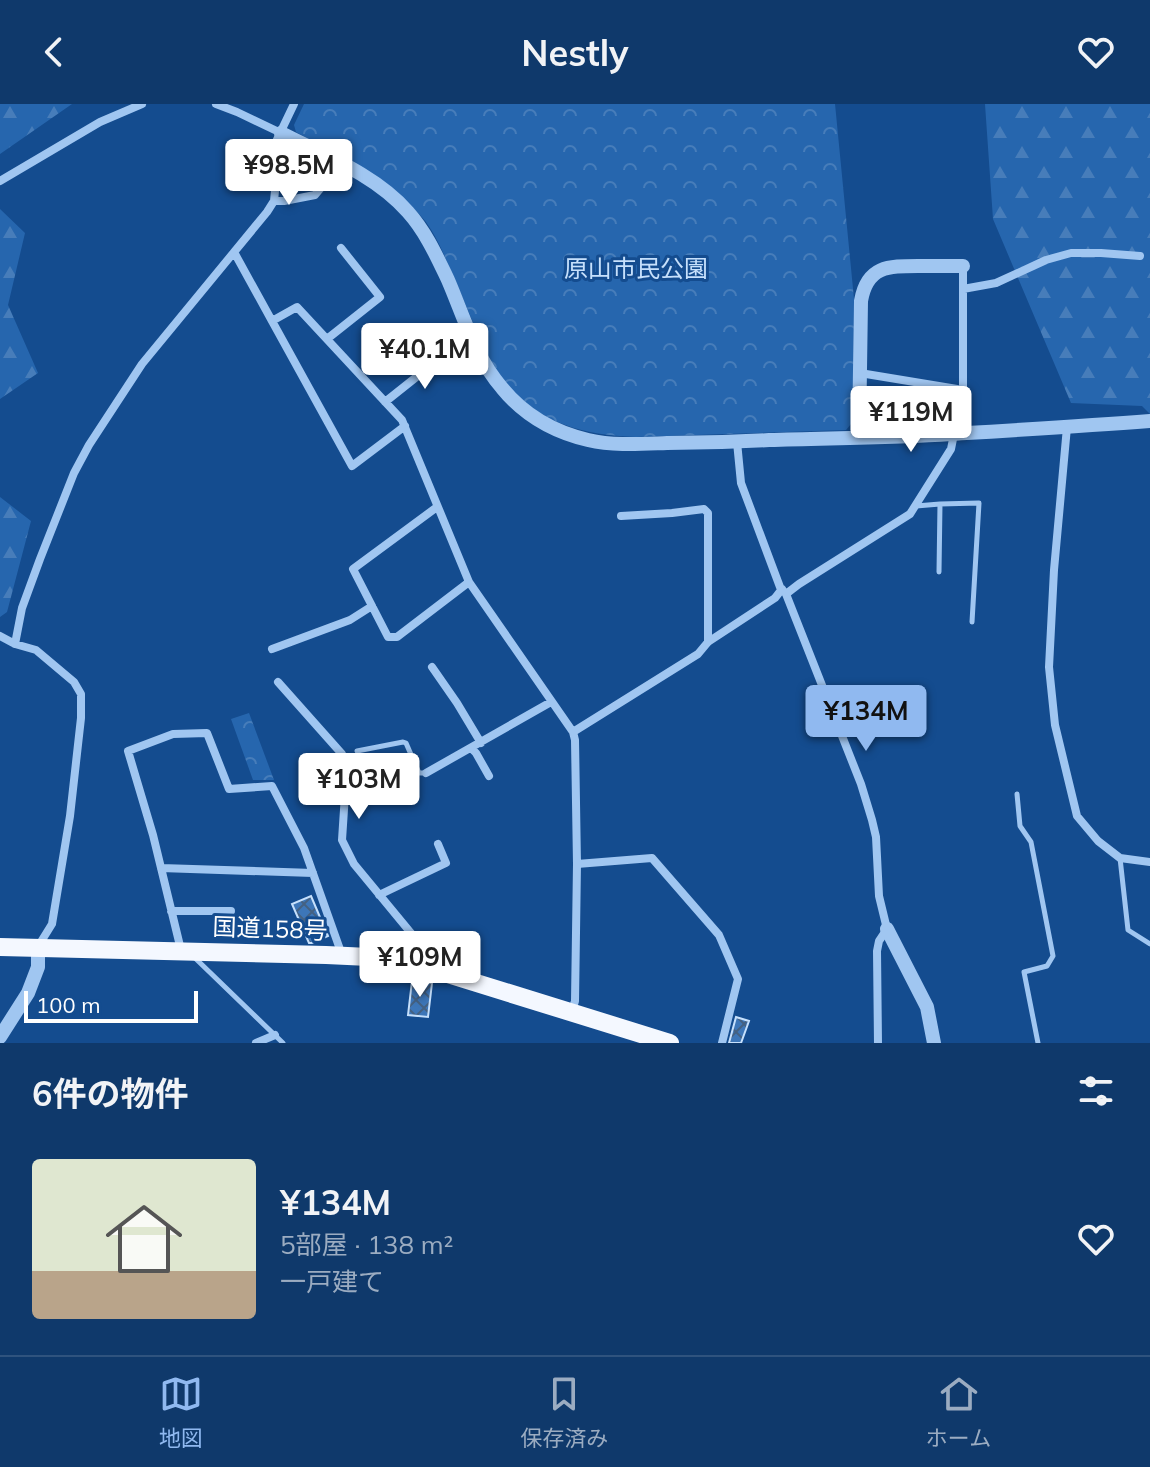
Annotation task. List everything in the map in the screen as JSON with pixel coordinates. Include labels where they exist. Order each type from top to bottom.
[{"type":"highway","name":"国道158号","points":[[0,947],[369,957],[425,967],[670,1043]]},
{"type":"street","points":[[0,181],[100,122],[142,104]]},
{"type":"street","points":[[216,104],[341,164],[395,199],[418,225],[491,374],[511,398],[538,420],[572,436],[606,444],[737,442],[957,434],[1150,421]]},
{"type":"street","points":[[15,644],[22,608],[40,559],[74,473],[89,445],[142,364],[274,201],[276,181],[270,157],[294,104]]},
{"type":"street","points":[[274,201],[315,195],[341,164]]},
{"type":"street","points":[[327,339],[380,297],[341,248]]},
{"type":"street","points":[[234,252],[352,466],[405,426]]},
{"type":"street","points":[[963,289],[996,283],[1046,260],[1071,253],[1140,256]]},
{"type":"street","points":[[573,732],[698,654],[708,642],[784,592],[910,514],[951,449],[963,419],[963,266],[888,266],[871,276],[866,283],[861,301],[859,437]]},
{"type":"street","points":[[272,321],[297,307],[405,426],[469,582],[573,732],[577,864],[575,1001],[572,1011]]},
{"type":"street","points":[[385,402],[444,355]]},
{"type":"street","points":[[860,373],[963,390]]},
{"type":"street","points":[[1067,427],[1049,667],[1055,725],[1077,816],[1098,841],[1120,858],[1150,862]]},
{"type":"street","points":[[737,442],[741,483],[861,784],[876,837],[879,896],[887,929],[927,1007],[934,1043]]},
{"type":"street","points":[[437,507],[353,569],[388,637],[397,637],[469,582]]},
{"type":"street","points":[[621,516],[704,509],[708,513],[708,642]]},
{"type":"street","points":[[272,649],[350,620],[372,606]]},
{"type":"street","points":[[0,636],[36,650],[74,682],[81,694],[70,816],[52,924],[38,948],[38,967],[28,993],[0,1037]]},
{"type":"street","points":[[432,667],[481,743]]},
{"type":"street","points":[[278,682],[342,754],[346,779],[342,840],[354,864],[425,950],[425,967]]},
{"type":"street","points":[[426,773],[551,702]]},
{"type":"street","points":[[185,951],[171,911],[128,751],[173,734],[207,733],[229,789],[272,786],[304,848],[342,956]]},
{"type":"street","points":[[471,748],[489,776]]},
{"type":"street","points":[[379,895],[446,863],[438,844]]},
{"type":"street","points":[[577,864],[652,858],[719,935],[738,979],[722,1043]]},
{"type":"street","points":[[161,868],[313,873]]},
{"type":"street","points":[[171,911],[231,911]]},
{"type":"street","points":[[878,1043],[877,951],[887,929]]},
{"type":"street","points":[[256,1043],[275,1035]]},
{"type":"lane","points":[[915,506],[979,503],[972,622]]},
{"type":"lane","points":[[939,572],[940,504]]},
{"type":"lane","points":[[357,751],[403,742],[419,773],[426,773]]},
{"type":"lane","points":[[1017,794],[1020,826],[1031,842],[1053,956],[1047,966],[1024,972],[1038,1043]]},
{"type":"lane","points":[[1120,858],[1128,930],[1150,944]]},
{"type":"lane","points":[[185,951],[283,1043]]},
{"type":"green space","points":[[0,104],[72,104],[0,154]]},
{"type":"green space","name":"原山市民公園","points":[[304,104],[835,104],[854,299],[851,424],[846,430],[636,437],[591,432],[552,420],[519,397],[491,361],[426,222],[382,182],[296,132],[294,125]]},
{"type":"green space","points":[[985,104],[1150,104],[1150,414],[1142,406],[1071,403],[993,219]]},
{"type":"green space","points":[[0,209],[25,233],[8,305],[38,373],[0,399]]},
{"type":"green space","points":[[0,497],[31,521],[7,612],[0,617]]},
{"type":"green space","points":[[249,713],[274,780],[253,780],[231,719]]},
{"type":"building","points":[[311,896],[328,936],[309,943],[292,904]]},
{"type":"building","points":[[412,981],[432,983],[428,1017],[408,1015]]},
{"type":"building","points":[[736,1017],[749,1021],[741,1043],[729,1043]]}]
